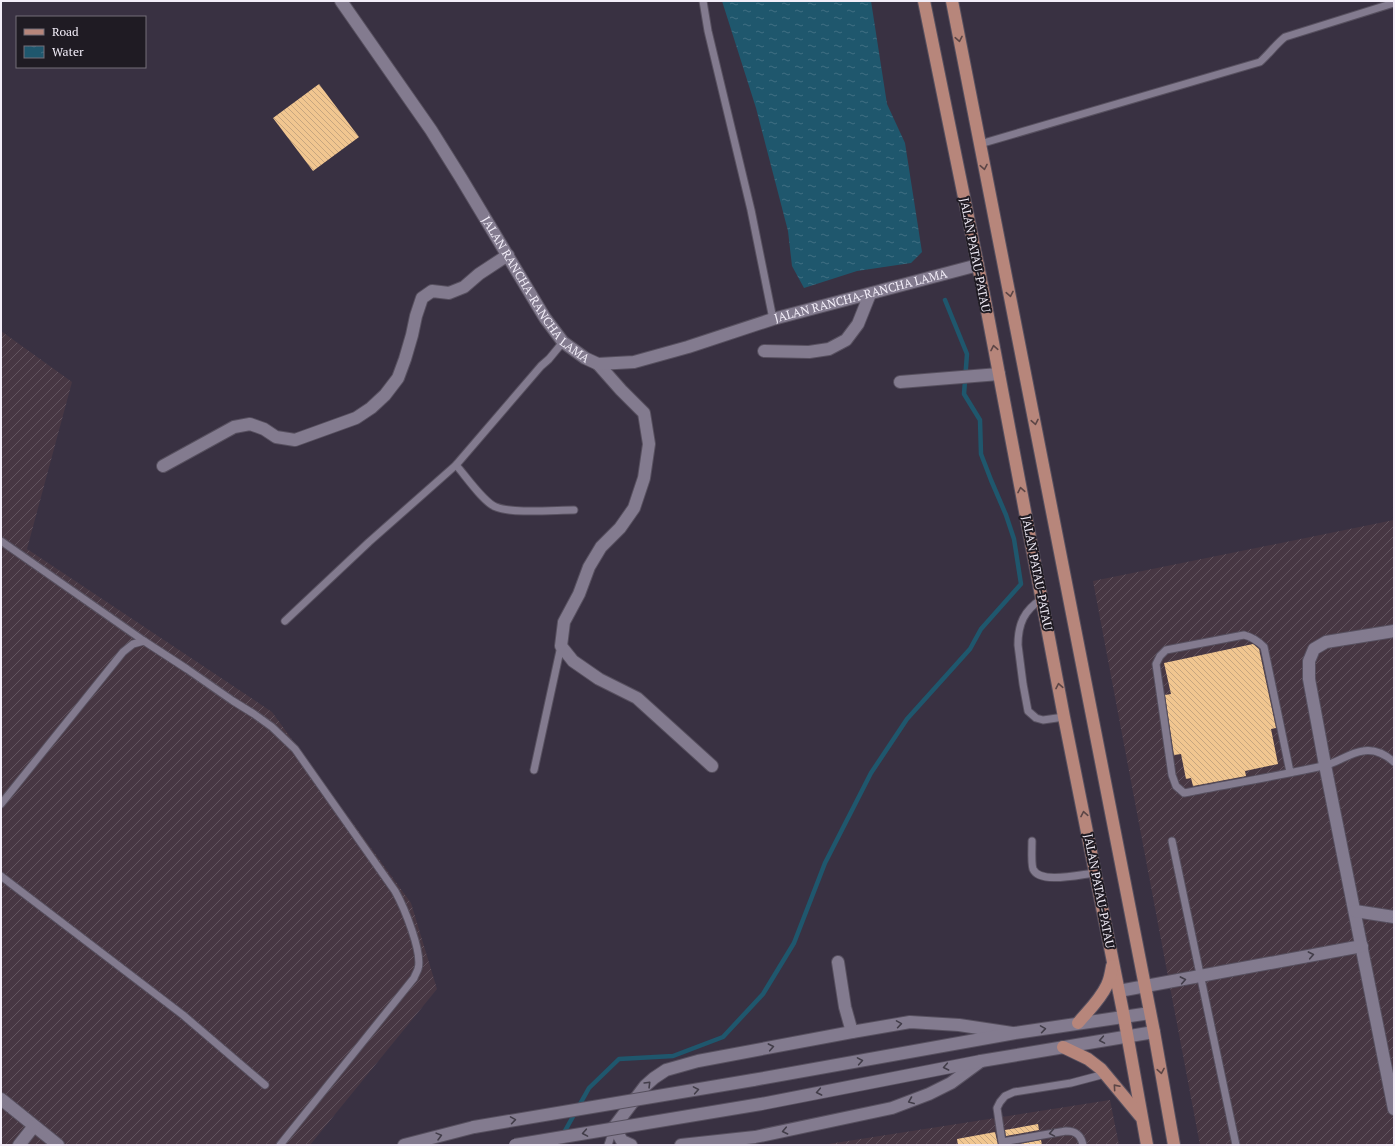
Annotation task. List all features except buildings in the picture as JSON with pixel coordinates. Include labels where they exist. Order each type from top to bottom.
[{"type":"main road","name":"JALAN PATAU-PATAU","points":[[924,1],[978,265],[1064,717],[1124,1017],[1147,1145]]},
{"type":"main road","points":[[952,1],[1154,1032],[1174,1145]]},
{"type":"main road","points":[[1078,1023],[1099,999],[1108,984],[1113,962]]},
{"type":"main road","points":[[1063,1047],[1088,1059],[1105,1074],[1141,1117]]},
{"type":"street","name":"JALAN RANCHA-RANCHA LAMA","points":[[342,1],[431,130],[545,318],[563,342],[585,358],[598,364],[634,362],[688,347],[773,319],[978,265]]},
{"type":"street","points":[[163,466],[234,427],[250,424],[264,429],[276,437],[295,440],[356,418],[371,408],[385,395],[398,378],[422,298],[432,291],[449,293],[464,287],[479,274],[508,255]]},
{"type":"street","points":[[764,351],[809,352],[829,349],[846,340],[858,324],[870,294]]},
{"type":"street","points":[[598,364],[644,413],[648,444],[644,478],[634,508],[620,528],[601,546],[589,567],[580,594],[564,622],[561,646],[573,661],[593,675],[637,698],[712,766]]},
{"type":"street","points":[[900,382],[999,374]]},
{"type":"street","points":[[1394,631],[1326,642],[1314,650],[1309,661],[1309,679],[1325,765],[1394,1109]]},
{"type":"street","points":[[1355,911],[1394,917]]},
{"type":"street","points":[[1119,991],[1362,946]]},
{"type":"street","points":[[838,962],[845,1007],[852,1032]]},
{"type":"street","points":[[404,1145],[474,1127],[753,1080],[1015,1033],[1150,1013]]},
{"type":"street","points":[[631,1145],[622,1141],[614,1127],[646,1086],[654,1078],[666,1070],[698,1061],[910,1022],[959,1025],[1015,1033]]},
{"type":"street","points":[[515,1145],[761,1104],[981,1060],[1154,1032]]},
{"type":"street","points":[[681,1145],[756,1141],[892,1108],[929,1094],[951,1083],[981,1060]]},
{"type":"street","points":[[1,1099],[58,1145]]},
{"type":"street","points":[[19,1145],[34,1126]]},
{"type":"lane","points":[[703,1],[708,31],[751,210],[773,319]]},
{"type":"lane","points":[[980,144],[1260,62],[1285,37],[1394,3]]},
{"type":"lane","points":[[286,621],[369,542],[456,465],[563,342]]},
{"type":"lane","points":[[456,465],[487,501],[496,507],[513,510],[574,510]]},
{"type":"lane","points":[[1,541],[144,642],[188,669],[272,727],[295,749],[396,891],[416,945],[419,969],[414,978],[280,1145]]},
{"type":"lane","points":[[1042,599],[1031,606],[1025,614],[1018,638],[1024,690],[1028,711],[1036,718],[1043,720],[1064,717]]},
{"type":"lane","points":[[1290,772],[1264,647],[1251,637],[1244,635],[1166,650],[1160,656],[1156,664],[1172,775],[1176,786],[1184,793],[1290,772],[1325,765],[1364,751],[1375,752],[1386,756],[1394,762]]},
{"type":"lane","points":[[1,804],[123,652],[133,644],[144,642]]},
{"type":"lane","points":[[534,770],[561,646]]},
{"type":"lane","points":[[1032,841],[1033,869],[1037,874],[1047,878],[1053,878],[1095,872]]},
{"type":"lane","points":[[1172,841],[1236,1145]]},
{"type":"lane","points":[[1,876],[183,1015],[265,1085]]},
{"type":"lane","points":[[1083,1145],[1081,1137],[1072,1131],[1002,1142],[997,1108],[1006,1096],[1014,1092],[1071,1083],[1105,1074]]},
{"type":"lane","points":[[608,1145],[614,1127]]},
{"type":"shaded area","points":[[1,331],[72,382],[27,549],[272,712],[411,903],[437,989],[310,1145],[1,1145]]},
{"type":"shaded area","points":[[1394,520],[1394,1145],[1200,1145],[1093,581]]},
{"type":"shaded area","points":[[1110,1100],[1119,1145],[822,1145]]},
{"type":"water","points":[[722,1],[871,1],[887,104],[905,143],[922,252],[911,263],[857,271],[804,288],[792,266],[788,231],[756,108]]},
{"type":"waterway","points":[[557,1145],[589,1088],[619,1059],[673,1056],[723,1037],[763,994],[794,943],[825,863],[871,773],[907,719],[970,649],[981,629],[1021,584],[1014,539],[1006,515],[981,454],[980,420],[964,394],[967,354],[945,300]]}]
